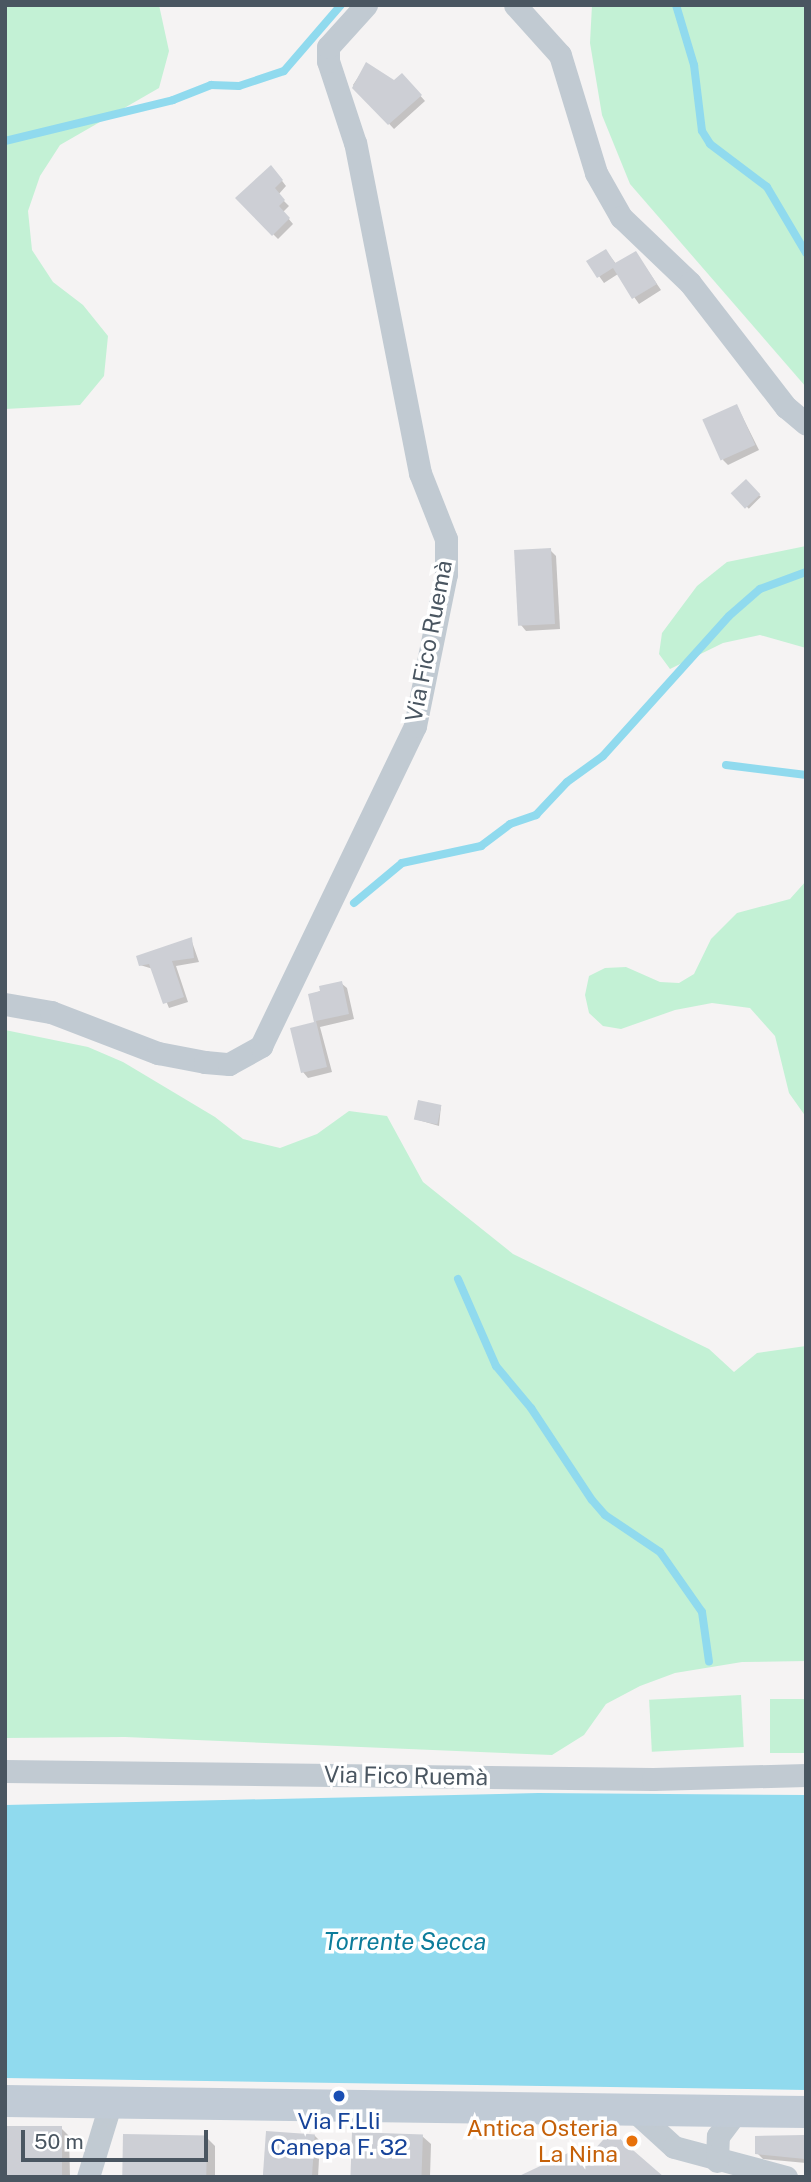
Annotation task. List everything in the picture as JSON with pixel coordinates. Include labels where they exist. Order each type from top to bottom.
[{"type":"main road","points":[[5,2101],[629,2106],[736,2112],[806,2112]]},
{"type":"street","name":"Via Fico Ruemà","points":[[5,1004],[51,1012],[158,1053],[205,1062],[229,1064],[261,1046],[415,726],[446,574],[446,539],[420,473],[355,143],[328,61],[328,47],[366,5]]},
{"type":"street","points":[[515,5],[560,54],[596,173],[621,217],[690,282],[759,367],[786,407],[806,424]]},
{"type":"street","name":"Via Fico Ruemà","points":[[5,1771],[653,1779],[806,1775]]},
{"type":"street","points":[[88,2177],[111,2102]]},
{"type":"street","points":[[629,2106],[674,2147],[717,2161],[786,2177]]},
{"type":"street","points":[[717,2161],[718,2136],[736,2112]]},
{"type":"green space","points":[[5,5],[159,5],[169,51],[159,88],[60,145],[40,176],[28,211],[32,250],[53,282],[83,305],[108,336],[104,376],[80,405],[5,409]]},
{"type":"green space","points":[[592,5],[806,5],[806,387],[630,184],[602,115],[590,43]]},
{"type":"green space","points":[[806,546],[806,648],[760,635],[723,643],[670,669],[659,654],[662,633],[697,586],[727,562]]},
{"type":"green space","points":[[806,881],[806,1117],[789,1093],[775,1036],[750,1008],[712,1003],[675,1010],[621,1029],[603,1026],[589,1013],[585,995],[589,976],[605,968],[626,967],[660,982],[679,983],[694,974],[711,939],[737,913],[790,899]]},
{"type":"green space","points":[[5,1030],[88,1047],[123,1062],[215,1117],[243,1139],[280,1148],[317,1134],[349,1111],[387,1116],[423,1182],[513,1254],[709,1349],[734,1372],[757,1353],[806,1346],[806,1661],[742,1662],[675,1673],[640,1686],[606,1704],[584,1735],[552,1755],[125,1737],[5,1738]]},
{"type":"green space","points":[[741,1695],[744,1747],[652,1752],[649,1700]]},
{"type":"green space","points":[[770,1699],[806,1699],[806,1753],[770,1753]]},
{"type":"water","name":"Torrente Secca","points":[[538,1793],[806,1795],[806,2090],[5,2078],[5,1805]]},
{"type":"building","points":[[366,62],[394,80],[402,73],[422,95],[388,125],[352,88]]},
{"type":"building","points":[[271,165],[283,180],[275,188],[285,200],[279,206],[290,218],[272,236],[235,198]]},
{"type":"building","points":[[606,249],[615,263],[636,251],[657,284],[632,299],[613,268],[597,278],[586,261]]},
{"type":"building","points":[[737,404],[755,445],[721,461],[702,419]]},
{"type":"building","points":[[746,479],[760,494],[745,509],[731,493]]},
{"type":"building","points":[[551,548],[555,624],[518,626],[514,550]]},
{"type":"building","points":[[192,937],[194,958],[172,961],[184,997],[163,1004],[149,964],[139,966],[136,956]]},
{"type":"building","points":[[342,981],[349,1014],[316,1021],[327,1067],[301,1073],[290,1028],[314,1022],[308,994],[320,991],[319,986]]},
{"type":"building","points":[[418,1100],[441,1105],[437,1125],[414,1120]]},
{"type":"building","points":[[5,2126],[62,2126],[62,2177],[5,2177]]},
{"type":"building","points":[[266,2131],[315,2134],[312,2177],[263,2177]]},
{"type":"building","points":[[611,2131],[664,2177],[517,2177],[587,2144],[594,2150]]},
{"type":"building","points":[[352,2132],[423,2134],[421,2177],[350,2177]]},
{"type":"building","points":[[123,2134],[207,2135],[206,2177],[122,2177]]},
{"type":"building","points":[[804,2135],[805,2159],[755,2154],[755,2136]]},
{"type":"waterway","points":[[5,141],[173,100],[211,85],[239,86],[284,71],[341,5]]},
{"type":"waterway","points":[[676,5],[694,65],[702,131],[710,144],[767,187],[806,253]]},
{"type":"waterway","points":[[354,903],[402,863],[481,846],[510,824],[536,815],[567,782],[603,756],[729,616],[760,589],[806,572]]},
{"type":"waterway","points":[[726,765],[806,775]]},
{"type":"waterway","points":[[458,1279],[496,1366],[531,1408],[592,1500],[605,1515],[660,1552],[702,1612],[709,1662]]},
{"type":"place","name":"Via F.Lli Canepa F. 32","points":[[339,2096]]},
{"type":"place","name":"Antica Osteria La Nina","points":[[632,2141]]}]
